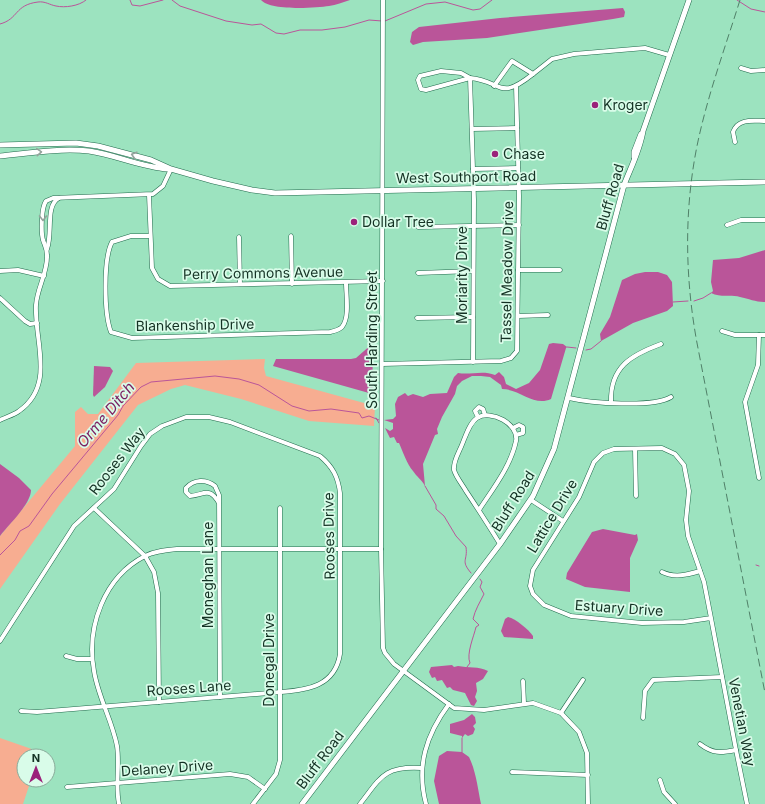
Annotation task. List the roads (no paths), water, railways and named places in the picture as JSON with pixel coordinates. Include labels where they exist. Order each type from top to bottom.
[{"type":"main road","name":"Bluff Road","points":[[302,804],[500,544],[531,500],[554,449],[569,398],[624,185],[634,157],[637,142],[643,131],[688,2]]},
{"type":"main road","name":"West Southport Road","points":[[0,145],[86,144],[151,160],[171,169],[228,185],[264,192],[383,191],[765,182]]},
{"type":"main road","name":"West Southport Road","points":[[0,156],[78,150],[112,156],[149,167],[171,169]]},
{"type":"street","name":"South Harding Street","points":[[383,0],[381,549],[383,648],[388,658],[449,704],[461,710],[484,710],[524,703],[540,704],[561,713]]},
{"type":"street","points":[[470,78],[426,90],[421,89],[418,80],[420,75],[441,71],[461,74],[504,89],[516,86],[552,59],[574,54],[645,48],[670,55]]},
{"type":"street","points":[[494,86],[511,61],[533,74]]},
{"type":"street","points":[[742,68],[751,71],[765,70]]},
{"type":"street","name":"Moriarity Drive","points":[[470,78],[473,169],[473,362]]},
{"type":"street","name":"Tassel Meadow Drive","points":[[473,362],[503,361],[514,355],[518,346],[519,188],[516,86]]},
{"type":"street","points":[[735,142],[733,132],[739,124],[746,121],[765,121]]},
{"type":"street","points":[[472,129],[517,128]]},
{"type":"street","points":[[473,169],[518,168]]},
{"type":"street","points":[[47,249],[42,239],[43,206],[48,200],[59,198],[149,195],[156,193],[163,186],[171,169]]},
{"type":"street","name":"Perry Commons Avenue","points":[[149,195],[152,268],[158,279],[163,283],[179,287],[240,284],[383,282]]},
{"type":"street","points":[[0,420],[18,412],[28,403],[38,385],[42,359],[36,304],[47,267],[51,207],[53,202],[59,198]]},
{"type":"street","points":[[727,225],[741,220],[765,220]]},
{"type":"street","points":[[418,228],[519,225]]},
{"type":"street","name":"Blankenship Drive","points":[[150,236],[123,237],[112,242],[109,247],[106,260],[107,318],[111,332],[118,335],[140,338],[330,332],[342,327],[346,307],[346,282]]},
{"type":"street","points":[[291,236],[292,284]]},
{"type":"street","points":[[239,237],[240,284]]},
{"type":"street","points":[[0,271],[18,270],[44,276]]},
{"type":"street","points":[[518,270],[560,270]]},
{"type":"street","points":[[418,273],[473,271]]},
{"type":"street","points":[[0,298],[25,321],[30,324],[37,322]]},
{"type":"street","points":[[518,316],[548,315]]},
{"type":"street","points":[[417,318],[473,317]]},
{"type":"street","points":[[722,331],[735,335],[765,335]]},
{"type":"street","points":[[759,335],[758,365],[745,402],[759,478]]},
{"type":"street","points":[[611,402],[612,385],[621,367],[635,354],[661,344]]},
{"type":"street","points":[[382,364],[473,362]]},
{"type":"street","points":[[569,398],[597,403],[658,402],[671,397]]},
{"type":"street","points":[[478,417],[475,412],[479,407],[483,409],[485,415]]},
{"type":"street","points":[[479,510],[506,466],[516,443],[516,435],[513,428],[506,422],[492,416],[485,415],[478,417],[471,424],[455,459],[454,468],[456,475],[500,544]]},
{"type":"street","name":"Rooses Way","points":[[0,641],[74,526],[114,489],[150,434],[173,421],[199,416]]},
{"type":"street","name":"Rooses Drive","points":[[199,416],[237,424],[309,451],[320,456],[329,463],[339,482],[341,549],[340,654]]},
{"type":"street","points":[[513,428],[519,425],[523,427],[523,433],[516,435]]},
{"type":"street","name":"Venetian Way","points":[[635,449],[662,448],[677,455],[686,469],[689,491],[686,520],[687,533],[700,571],[711,618],[747,804]]},
{"type":"street","name":"Lattice Drive","points":[[533,594],[530,586],[533,570],[580,495],[593,464],[603,453],[614,449],[635,449]]},
{"type":"street","points":[[635,449],[636,496]]},
{"type":"street","name":"Moneghan Lane","points":[[219,503],[210,493],[202,492],[190,496],[186,492],[186,488],[192,483],[198,481],[211,483],[218,490],[219,503],[220,697]]},
{"type":"street","points":[[531,500],[563,521]]},
{"type":"street","points":[[94,508],[145,556],[154,572],[158,593],[159,702]]},
{"type":"street","name":"Donegal Drive","points":[[253,804],[276,774],[280,760],[280,508]]},
{"type":"street","points":[[119,804],[117,747],[106,706],[97,687],[92,658],[95,624],[106,594],[120,574],[145,556],[161,551],[177,549],[381,549]]},
{"type":"street","points":[[662,572],[676,575],[687,575],[700,571]]},
{"type":"street","name":"Estuary Drive","points":[[533,594],[544,605],[571,616],[642,624],[684,622],[711,618]]},
{"type":"street","name":"Rooses Lane","points":[[21,711],[37,712],[304,690],[324,682],[334,671],[340,654]]},
{"type":"street","points":[[66,656],[77,659],[92,658]]},
{"type":"street","points":[[643,718],[645,691],[653,680],[722,677]]},
{"type":"street","points":[[583,680],[561,713],[572,723],[583,740],[587,753],[588,804]]},
{"type":"street","points":[[523,681],[524,703]]},
{"type":"street","points":[[426,804],[421,780],[421,768],[424,751],[430,734],[449,704]]},
{"type":"street","points":[[700,744],[707,750],[717,753],[736,750]]},
{"type":"street","points":[[360,804],[386,773],[397,768],[421,768]]},
{"type":"street","points":[[512,772],[588,775]]},
{"type":"street","name":"Delaney Drive","points":[[67,787],[230,774],[248,777],[265,788]]},
{"type":"street","points":[[660,780],[664,792],[675,804]]},
{"type":"waterway","points":[[0,24],[11,19],[20,9],[30,4],[41,2],[60,7],[68,7],[80,4],[86,0]]},
{"type":"waterway","points":[[130,0],[132,5],[140,6],[163,0]]},
{"type":"waterway","points":[[172,0],[180,6],[226,21],[252,25],[261,24],[276,33],[284,34],[300,30],[322,30],[345,27],[369,20],[382,21]]},
{"type":"waterway","points":[[385,21],[426,4],[445,2],[473,10],[480,9],[492,0]]},
{"type":"waterway","points":[[737,0],[751,9],[765,12]]},
{"type":"waterway","name":"Orme Ditch","points":[[694,301],[711,293]]},
{"type":"waterway","name":"Orme Ditch","points":[[673,302],[688,301]]},
{"type":"waterway","name":"Orme Ditch","points":[[586,350],[591,349],[601,341]]},
{"type":"waterway","name":"Orme Ditch","points":[[567,347],[576,348]]},
{"type":"waterway","name":"Orme Ditch","points":[[0,555],[15,540],[20,531],[29,526],[52,494],[118,415],[123,406],[141,387],[151,382],[215,376],[239,379],[259,385],[292,406],[309,411],[331,409],[359,413],[362,418],[369,416],[379,420]]},
{"type":"waterway","name":"Orme Ditch","points":[[376,418],[379,423]]},
{"type":"waterway","points":[[425,486],[436,505],[436,509],[444,516],[456,536],[466,547],[465,563],[471,573]]},
{"type":"waterway","points":[[467,667],[470,663],[469,655],[472,640],[476,627],[479,625],[473,619],[476,609],[484,594],[480,587],[482,582],[480,579]]},
{"type":"waterway","points":[[462,738],[462,752]]},
{"type":"railway","points":[[740,0],[711,91],[697,146],[688,220],[688,269],[697,343],[765,693]]},
{"type":"place","name":"Kroger","points":[[595,105]]},
{"type":"place","name":"Chase","points":[[495,154]]},
{"type":"place","name":"Dollar Tree","points":[[354,222]]}]
